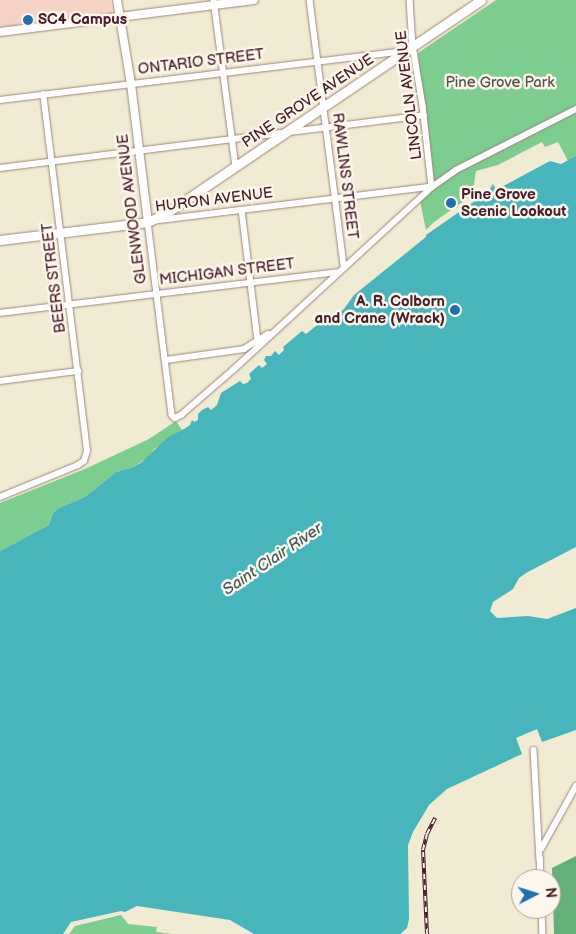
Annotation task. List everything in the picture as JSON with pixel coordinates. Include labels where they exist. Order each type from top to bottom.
[{"type":"main road","name":"PINE GROVE AVENUE","points":[[148,222],[168,212],[481,0]]},
{"type":"main road","name":"HURON AVENUE","points":[[0,240],[148,222]]},
{"type":"street","name":"GLENWOOD AVENUE","points":[[117,0],[131,84],[172,415],[175,418],[181,415],[258,348],[272,332]]},
{"type":"street","points":[[0,32],[214,3],[254,0]]},
{"type":"street","name":"RAWLINS STREET","points":[[310,0],[344,266]]},
{"type":"street","name":"LINCOLN AVENUE","points":[[410,0],[410,48],[424,115],[432,187]]},
{"type":"street","points":[[214,3],[236,166]]},
{"type":"street","name":"ONTARIO STREET","points":[[0,100],[410,48]]},
{"type":"street","name":"BEERS STREET","points":[[0,497],[78,465],[85,457],[87,451],[43,95]]},
{"type":"street","points":[[166,360],[244,349],[272,332],[432,187],[456,170],[576,109]]},
{"type":"street","points":[[0,168],[424,115]]},
{"type":"street","name":"HURON AVENUE","points":[[148,222],[432,187]]},
{"type":"street","points":[[242,210],[258,340]]},
{"type":"street","name":"MICHIGAN STREET","points":[[0,313],[337,272]]},
{"type":"street","points":[[0,381],[78,371]]},
{"type":"street","points":[[534,750],[540,869]]},
{"type":"street","points":[[540,860],[544,841],[576,786]]},
{"type":"street","points":[[542,919],[543,934]]},
{"type":"shaded area","name":"SC4 Campus","points":[[0,0],[110,0],[112,13],[0,27]]},
{"type":"green space","name":"Pine Grove Park","points":[[496,0],[576,0],[576,156],[568,161],[558,142],[545,147],[542,142],[498,165],[476,171],[472,197],[426,230],[420,201],[434,189],[418,53]]},
{"type":"green space","points":[[176,421],[182,430],[169,436],[161,445],[154,449],[149,457],[131,468],[116,472],[85,497],[59,508],[53,513],[49,525],[0,551],[0,503],[85,469],[149,439]]},
{"type":"green space","points":[[576,856],[576,934],[554,934],[554,919],[561,919],[561,869],[552,868]]},
{"type":"green space","points":[[121,915],[128,924],[157,927],[156,932],[173,934],[69,934],[75,926]]},
{"type":"water","name":"Saint Clair River","points":[[576,156],[576,547],[519,578],[513,589],[493,602],[490,611],[497,618],[528,616],[547,619],[576,608],[576,730],[542,742],[537,729],[516,738],[522,754],[447,789],[429,805],[413,832],[408,845],[409,919],[407,928],[400,934],[254,934],[230,920],[137,906],[125,912],[121,911],[71,922],[63,934],[0,934],[0,551],[49,525],[53,513],[59,508],[85,497],[116,472],[131,468],[142,462],[169,436],[190,425],[192,420],[194,422],[198,420],[198,414],[202,410],[208,407],[211,410],[217,405],[221,393],[240,381],[243,384],[247,383],[251,379],[249,374],[259,365],[262,368],[267,364],[264,360],[266,356],[271,356],[275,351],[279,355],[284,350],[283,347],[302,331],[306,334],[327,317],[329,320],[344,309],[354,295],[426,237],[426,230],[435,223],[493,184],[496,190],[550,161],[561,164]]},
{"type":"pier","points":[[493,184],[488,192],[426,235],[426,230],[434,222],[475,193]]},
{"type":"railway","points":[[427,934],[423,850],[427,834],[435,818]]},
{"type":"place","name":"SC4 Campus","points":[[28,20]]},
{"type":"place","name":"Pine Grove Scenic Lookout","points":[[451,203]]},
{"type":"place","name":"A. R. Colborn and Crane (Wrack)","points":[[455,310]]}]
